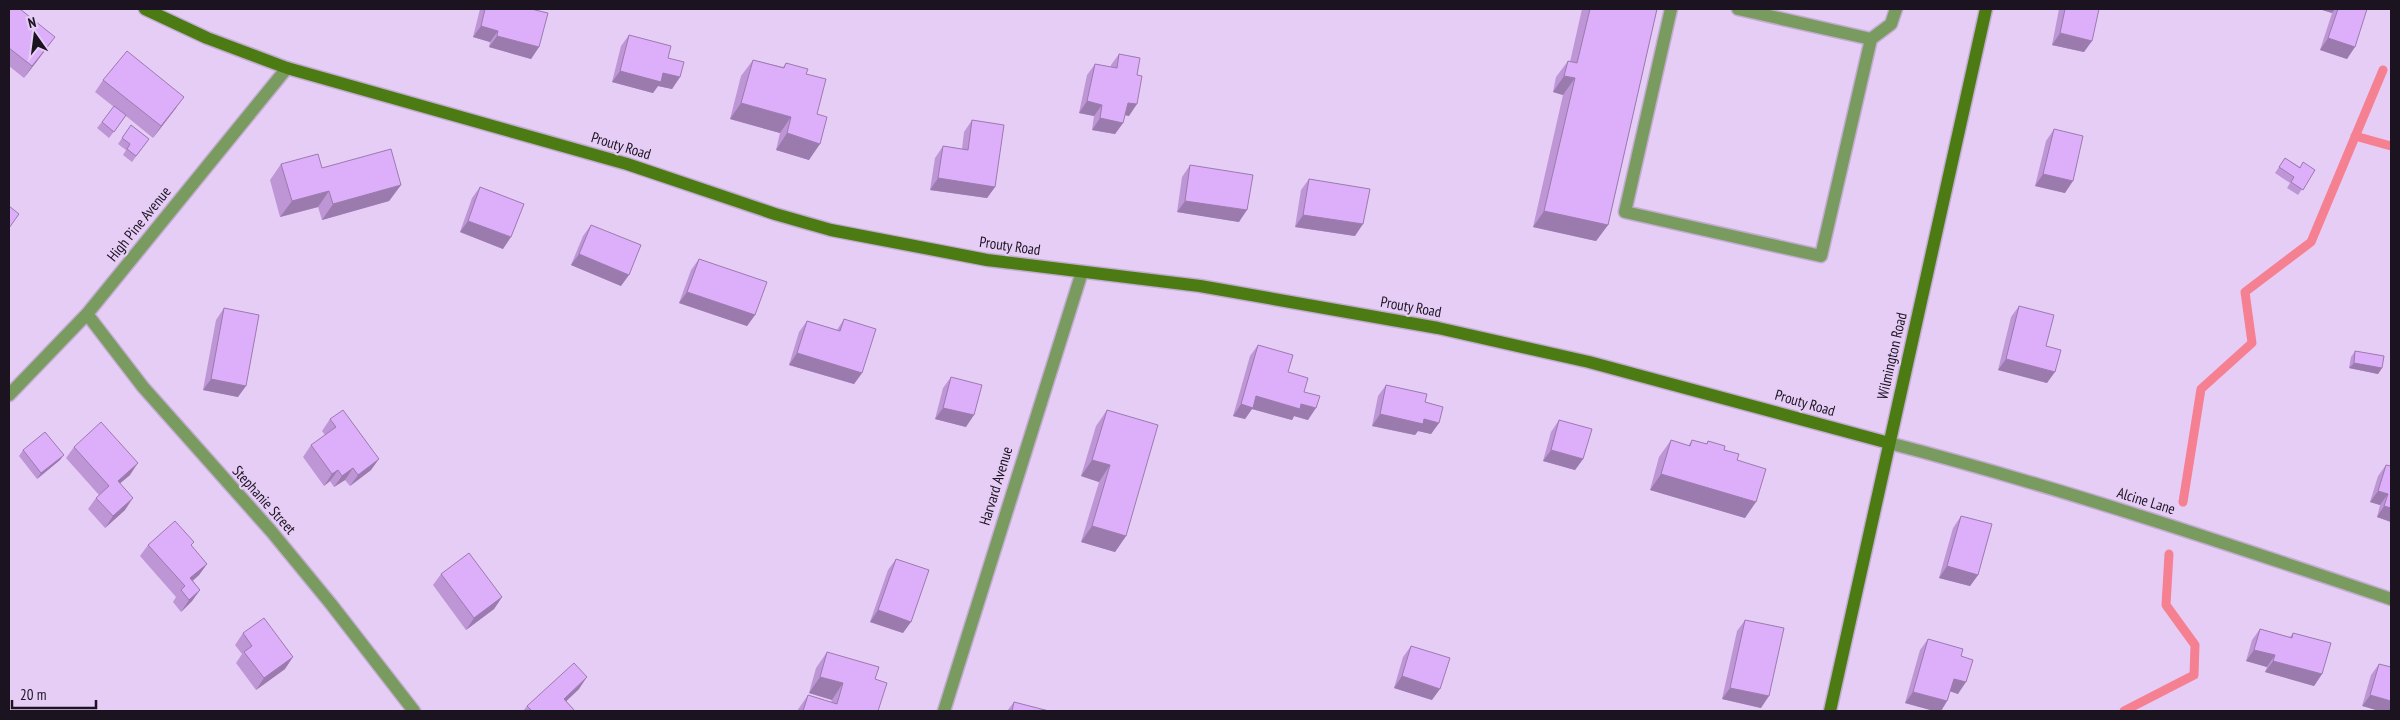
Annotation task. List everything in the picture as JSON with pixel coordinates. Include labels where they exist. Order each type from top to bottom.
[{"type":"street","name":"Prouty Road","points":[[145,9],[207,38],[287,68],[627,164],[775,214],[831,230],[987,260],[1200,286],[1504,342],[1684,386],[1889,443]]},
{"type":"street","points":[[1671,9],[1624,212],[1821,256],[1871,39],[1890,24],[1896,9]]},
{"type":"street","points":[[1738,9],[1871,39]]},
{"type":"street","name":"Wilmington Road","points":[[1830,711],[1986,9]]},
{"type":"street","name":"High Pine Avenue","points":[[9,395],[87,314],[287,68]]},
{"type":"street","name":"Harvard Avenue","points":[[944,711],[1082,272]]},
{"type":"street","name":"Stephanie Street","points":[[87,314],[143,388],[271,531],[319,589],[414,711]]},
{"type":"street","name":"Alcine Lane","points":[[1889,443],[1960,461],[2167,524],[2391,599]]},
{"type":"building","points":[[9,9],[20,9],[55,37],[32,66],[9,48]]},
{"type":"building","points":[[485,9],[531,9],[548,13],[539,47],[497,36],[498,31],[481,26]]},
{"type":"building","points":[[1590,9],[1657,9],[1608,225],[1544,211],[1575,78],[1564,76],[1568,61],[1577,63]]},
{"type":"building","points":[[2065,9],[2099,9],[2092,41],[2060,33]]},
{"type":"building","points":[[2338,9],[2367,9],[2355,47],[2328,38]]},
{"type":"building","points":[[629,35],[671,46],[668,58],[684,62],[680,77],[663,73],[661,82],[620,71]]},
{"type":"building","points":[[127,51],[184,97],[161,126],[103,80]]},
{"type":"building","points":[[1119,54],[1140,58],[1137,75],[1142,76],[1137,104],[1128,103],[1123,123],[1100,118],[1102,105],[1087,101],[1095,64],[1117,68]]},
{"type":"building","points":[[753,60],[784,68],[786,63],[808,69],[806,74],[826,79],[817,114],[827,117],[820,144],[787,133],[791,117],[741,103]]},
{"type":"building","points":[[114,106],[126,115],[114,132],[102,122]]},
{"type":"building","points":[[972,120],[1004,125],[995,187],[938,178],[943,146],[968,150]]},
{"type":"building","points":[[131,125],[149,139],[136,156],[127,149],[130,144],[122,138]]},
{"type":"building","points":[[2054,129],[2083,136],[2073,181],[2043,174]]},
{"type":"building","points":[[391,149],[401,185],[333,204],[329,191],[292,201],[281,164],[318,154],[322,168]]},
{"type":"building","points":[[2285,158],[2300,168],[2303,162],[2315,170],[2303,190],[2291,182],[2294,177],[2279,167]]},
{"type":"building","points":[[1190,165],[1253,175],[1247,210],[1185,201]]},
{"type":"building","points":[[1309,179],[1370,189],[1363,224],[1303,215]]},
{"type":"building","points":[[480,187],[524,204],[511,237],[468,221]]},
{"type":"building","points":[[9,206],[19,214],[9,228]]},
{"type":"building","points":[[591,225],[641,245],[629,275],[579,254]]},
{"type":"building","points":[[699,259],[767,282],[755,315],[687,292]]},
{"type":"building","points":[[2019,306],[2054,315],[2046,346],[2061,350],[2055,372],[2006,359]]},
{"type":"building","points":[[224,308],[259,315],[246,386],[211,379]]},
{"type":"building","points":[[844,319],[876,329],[862,373],[797,353],[807,321],[840,331]]},
{"type":"building","points":[[1258,345],[1293,355],[1288,372],[1308,378],[1304,392],[1320,396],[1316,408],[1301,404],[1300,409],[1256,396],[1253,408],[1241,404]]},
{"type":"building","points":[[2355,351],[2384,356],[2382,368],[2354,363]]},
{"type":"building","points":[[951,377],[982,385],[974,415],[943,408]]},
{"type":"building","points":[[1386,385],[1427,394],[1425,402],[1443,407],[1439,423],[1424,419],[1423,424],[1380,414]]},
{"type":"building","points":[[343,410],[379,459],[358,475],[353,468],[342,476],[338,470],[332,474],[311,445],[336,427],[330,419]]},
{"type":"building","points":[[1107,410],[1158,425],[1126,536],[1092,526],[1110,465],[1092,460]]},
{"type":"building","points":[[1559,420],[1592,429],[1583,459],[1551,450]]},
{"type":"building","points":[[101,422],[138,463],[118,481],[133,498],[113,516],[96,498],[109,486],[74,447]]},
{"type":"building","points":[[45,432],[64,455],[41,473],[23,450]]},
{"type":"building","points":[[1671,440],[1690,446],[1692,440],[1707,444],[1708,441],[1725,446],[1724,450],[1739,454],[1737,460],[1766,469],[1756,502],[1661,474]]},
{"type":"building","points":[[2386,465],[2391,466],[2391,508],[2384,506],[2388,494],[2378,491]]},
{"type":"building","points":[[1961,516],[1992,524],[1978,575],[1947,566]]},
{"type":"building","points":[[175,521],[194,542],[191,545],[207,564],[190,578],[200,590],[189,600],[181,590],[185,586],[148,545]]},
{"type":"building","points":[[469,553],[502,597],[474,618],[441,574]]},
{"type":"building","points":[[896,559],[929,570],[911,622],[878,610]]},
{"type":"building","points":[[264,618],[293,657],[264,678],[244,652],[252,646],[243,633]]},
{"type":"building","points":[[1745,620],[1784,628],[1769,696],[1730,688]]},
{"type":"building","points":[[2260,629],[2292,638],[2293,633],[2331,643],[2322,674],[2273,661],[2275,655],[2254,650]]},
{"type":"building","points":[[1928,639],[1963,649],[1961,656],[1973,660],[1966,682],[1954,679],[1947,701],[1913,692]]},
{"type":"building","points":[[1411,646],[1450,658],[1440,689],[1402,676]]},
{"type":"building","points":[[827,652],[879,667],[875,679],[887,683],[878,711],[803,711],[808,695],[837,704],[843,683],[820,677]]},
{"type":"building","points":[[574,663],[587,677],[564,699],[575,711],[532,711],[527,706]]},
{"type":"building","points":[[2379,664],[2391,667],[2391,701],[2370,695]]},
{"type":"building","points":[[1014,702],[1049,711],[1012,711]]},
{"type":"waterway","points":[[2183,502],[2201,389],[2252,343],[2245,292],[2311,242],[2383,70]]},
{"type":"waterway","points":[[2355,136],[2391,146]]},
{"type":"waterway","points":[[2124,711],[2194,675],[2195,645],[2166,605],[2169,554]]}]
